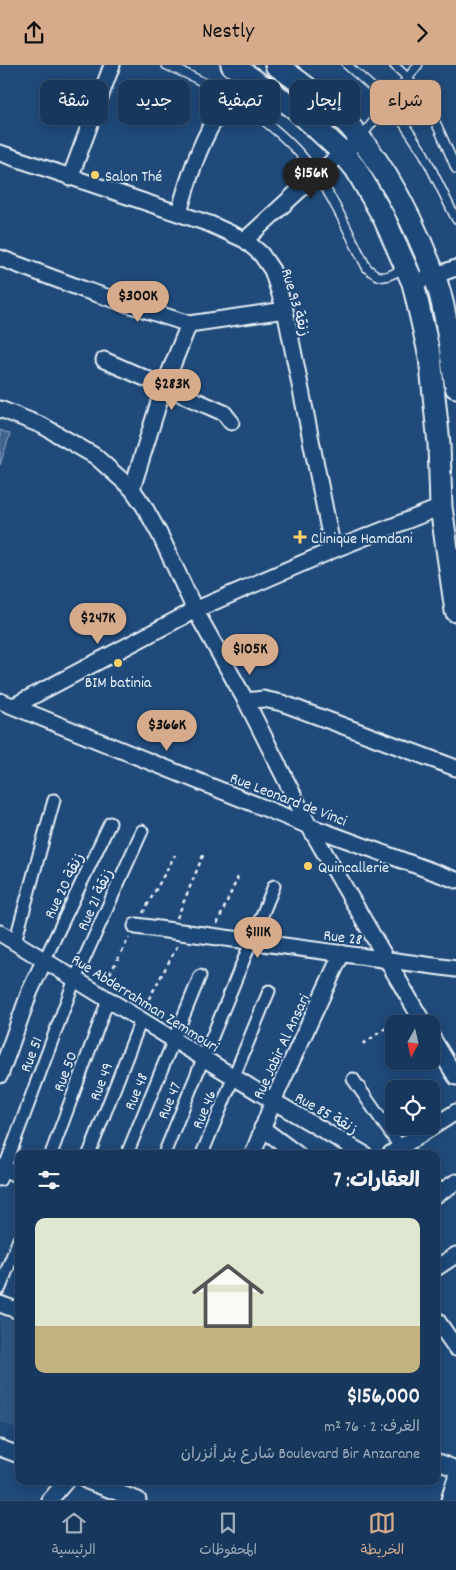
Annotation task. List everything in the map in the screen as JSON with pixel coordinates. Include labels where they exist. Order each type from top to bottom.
[{"type":"main road","points":[[232,65],[296,109],[342,152],[356,169],[384,218],[409,276],[430,357],[439,444],[441,507],[456,611]]},
{"type":"main road","points":[[276,65],[337,113],[360,139],[390,183],[434,276],[443,312],[456,387]]},
{"type":"street","points":[[70,178],[112,65]]},
{"type":"street","points":[[247,80],[250,76]]},
{"type":"street","points":[[179,213],[188,179],[212,125]]},
{"type":"street","points":[[245,240],[342,152],[360,139]]},
{"type":"street","name":"Rue 93 زنقة","points":[[0,153],[210,224],[245,240],[261,254],[272,270],[284,311],[333,550]]},
{"type":"street","points":[[2,262],[189,324],[284,311]]},
{"type":"street","points":[[409,276],[434,276],[456,267]]},
{"type":"street","points":[[132,489],[164,386],[189,324]]},
{"type":"street","points":[[104,360],[224,413],[231,422]]},
{"type":"street","points":[[0,409],[43,426],[74,442],[114,471],[132,489],[160,535],[195,610],[246,701],[309,826],[419,1015]]},
{"type":"street","points":[[7,704],[195,610],[333,550],[441,507]]},
{"type":"street","points":[[246,701],[263,699],[282,703],[456,768]]},
{"type":"street","name":"Rue Leonard de Vinci","points":[[7,704],[309,826],[456,880]]},
{"type":"street","points":[[15,942],[54,800]]},
{"type":"street","name":"Rue 20 زنقة","points":[[44,961],[110,823]]},
{"type":"street","name":"Rue 21 زنقة","points":[[76,979],[142,831]]},
{"type":"street","name":"Rue 47","points":[[166,1150],[274,885]]},
{"type":"street","name":"Rue 28","points":[[136,926],[250,943],[342,953],[456,969]]},
{"type":"street","name":"Rue Abderrahman Zemmouri","points":[[0,933],[273,1101]]},
{"type":"street","name":"Rue Jabir Al Ansari","points":[[254,1150],[273,1101],[342,953]]},
{"type":"street","points":[[0,1075],[30,991],[44,961]]},
{"type":"street","name":"Rue 48","points":[[129,1150],[200,976]]},
{"type":"street","name":"Rue 51","points":[[1,1172],[76,979]]},
{"type":"street","name":"Rue 46","points":[[204,1150],[269,991]]},
{"type":"street","name":"Rue 50","points":[[52,1150],[108,999]]},
{"type":"street","name":"Rue 49","points":[[92,1150],[141,1020]]},
{"type":"street","points":[[440,1051],[456,1077]]},
{"type":"street","points":[[353,1079],[398,1150]]},
{"type":"street","name":"Rue 85 زنقة","points":[[273,1101],[357,1150]]},
{"type":"street","points":[[400,1150],[456,1112]]},
{"type":"street","points":[[262,1128],[292,1150]]},
{"type":"street","points":[[1,1172],[15,1174]]},
{"type":"street","points":[[440,1192],[456,1182]]},
{"type":"street","points":[[0,1289],[15,1250]]},
{"type":"street","points":[[440,1265],[456,1255]]},
{"type":"street","points":[[0,1304],[15,1310]]},
{"type":"street","points":[[440,1325],[456,1348]]},
{"type":"street","points":[[0,1448],[15,1454]]},
{"type":"street","points":[[440,1463],[456,1469]]},
{"type":"street","points":[[449,1500],[456,1478]]},
{"type":"street","points":[[50,1500],[63,1485]]},
{"type":"street","points":[[98,1485],[138,1500]]},
{"type":"lane","points":[[166,65],[200,81]]},
{"type":"lane","points":[[347,65],[370,85]]},
{"type":"lane","points":[[394,65],[409,78],[435,120],[456,169]]},
{"type":"lane","points":[[409,78],[418,65]]},
{"type":"lane","points":[[267,125],[292,145],[317,174],[367,268],[376,277],[382,279],[409,276]]},
{"type":"lane","points":[[360,139],[372,125]]},
{"type":"lane","points":[[405,125],[424,154],[456,219]]},
{"type":"path","points":[[212,937],[238,877]]},
{"type":"path","points":[[363,1044],[415,1008]]},
{"type":"shaded area","points":[[0,430],[10,434],[0,465]]},
{"type":"shaded area","points":[[0,1316],[15,1322],[15,1428],[0,1422]]},
{"type":"place","name":"Salon Thé","points":[[95,175]]},
{"type":"place","name":"Clinique Hamdani","points":[[300,537]]},
{"type":"place","name":"BIM batinia","points":[[118,663]]},
{"type":"place","name":"Quincallerie","points":[[308,866]]}]
